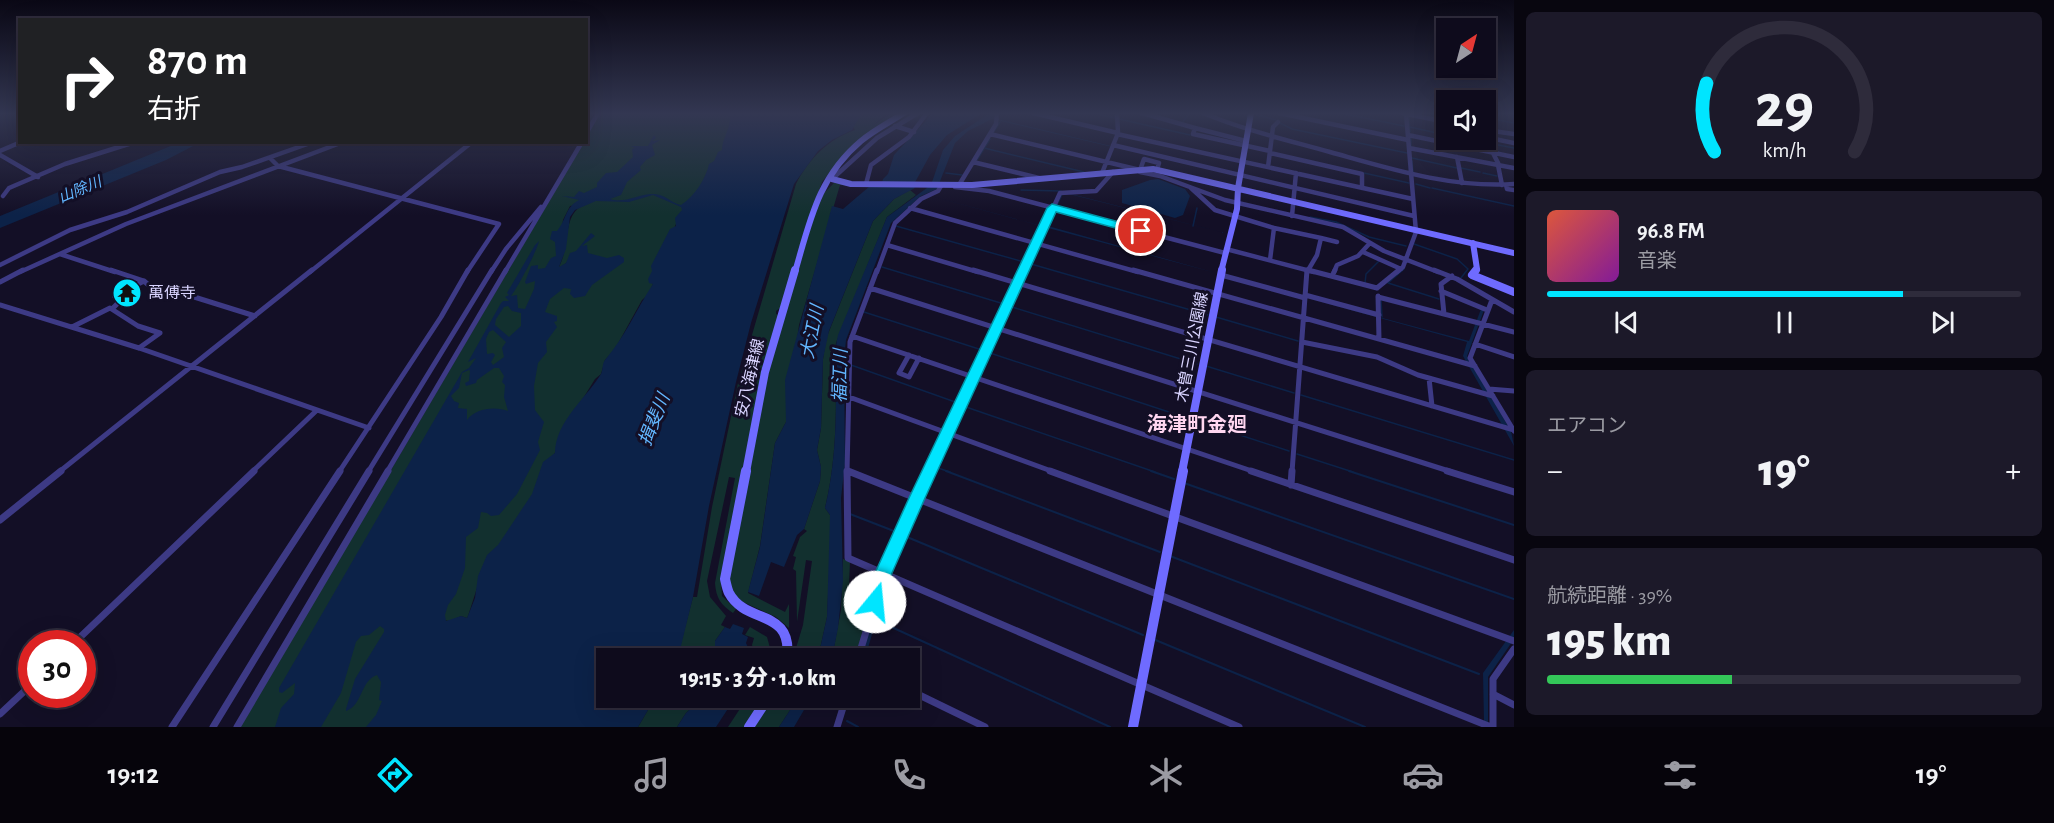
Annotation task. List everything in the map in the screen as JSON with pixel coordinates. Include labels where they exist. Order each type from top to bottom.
[{"type":"main road","name":"安八海津線","points":[[788,648],[788,641],[783,630],[770,618],[733,602],[725,589],[725,579],[765,372],[818,195],[838,163],[855,147]]},
{"type":"main road","name":"木曽三川公園線","points":[[1133,727],[1225,251],[1238,203],[1239,175],[1244,147]]},
{"type":"main road","points":[[832,179],[851,184],[959,185],[1157,170],[1514,253]]},
{"type":"main road","points":[[1473,243],[1477,269],[1472,275],[1514,292]]},
{"type":"main road","points":[[749,727],[761,708]]},
{"type":"street","points":[[3,196],[9,188],[65,164],[119,147]]},
{"type":"street","points":[[0,265],[70,230],[127,212],[220,172],[300,147]]},
{"type":"street","points":[[0,282],[60,254],[217,188],[282,167],[332,147]]},
{"type":"street","points":[[0,520],[466,147]]},
{"type":"street","points":[[237,727],[579,147]]},
{"type":"street","points":[[818,195],[867,147]]},
{"type":"street","points":[[866,184],[869,167],[900,147]]},
{"type":"street","points":[[959,185],[982,147]]},
{"type":"street","points":[[1046,147],[1140,170],[1144,159],[1159,163],[1157,170]]},
{"type":"street","points":[[1102,173],[1112,147]]},
{"type":"street","points":[[1116,147],[1414,217]]},
{"type":"street","points":[[1180,147],[1413,199]]},
{"type":"street","points":[[1256,147],[1362,174],[1362,188]]},
{"type":"street","points":[[1268,166],[1271,147]]},
{"type":"street","points":[[1312,147],[1411,174],[1462,183],[1514,184]]},
{"type":"street","points":[[1377,288],[1401,269],[1415,230],[1409,148],[1514,168]]},
{"type":"street","points":[[1449,150],[1449,155]]},
{"type":"street","points":[[1478,150],[1514,157]]},
{"type":"street","points":[[1492,150],[1504,185],[1507,189],[1514,190]]},
{"type":"street","points":[[0,153],[38,177]]},
{"type":"street","points":[[1457,157],[1462,183]]},
{"type":"street","points":[[172,727],[432,330],[446,313],[487,238],[499,224],[282,167],[270,158]]},
{"type":"street","points":[[973,162],[1042,179]]},
{"type":"street","points":[[832,179],[838,163]]},
{"type":"street","points":[[1334,181],[1336,168]]},
{"type":"street","points":[[1132,171],[1152,174],[1238,203],[1337,225],[1406,259],[1452,276],[1514,312]]},
{"type":"street","points":[[861,648],[886,574],[1060,193],[1096,191],[1113,172]]},
{"type":"street","points":[[1292,216],[1296,173]]},
{"type":"street","points":[[1239,727],[848,558],[846,509],[848,356],[852,336],[897,220],[925,196],[938,191],[945,185],[989,191],[1377,288]]},
{"type":"street","points":[[1189,186],[1215,210],[1274,228],[1336,242]]},
{"type":"street","points":[[213,727],[476,296],[506,249],[550,197]]},
{"type":"street","points":[[910,208],[1472,365]]},
{"type":"street","points":[[1270,260],[1274,228]]},
{"type":"street","points":[[1291,485],[1307,270],[1317,255],[1321,237]]},
{"type":"street","points":[[1332,276],[1337,265],[1363,252],[1370,243]]},
{"type":"street","points":[[887,244],[1511,430]]},
{"type":"street","points":[[1363,252],[1401,269]]},
{"type":"street","points":[[60,254],[144,281],[152,288],[159,286],[255,316]]},
{"type":"street","points":[[1221,275],[1379,316]]},
{"type":"street","points":[[1444,314],[1441,283],[1452,276]]},
{"type":"street","points":[[72,327],[112,309],[119,302],[115,297],[117,295],[144,281]]},
{"type":"street","points":[[870,288],[1514,492]]},
{"type":"street","points":[[1377,288],[1380,339]]},
{"type":"street","points":[[1441,291],[1488,310]]},
{"type":"street","points":[[1378,297],[1514,332]]},
{"type":"street","points":[[1492,300],[1479,323],[1470,358],[1511,430]]},
{"type":"street","points":[[0,305],[139,348],[369,428]]},
{"type":"street","points":[[112,309],[138,326],[160,333],[139,348]]},
{"type":"street","points":[[852,336],[1514,560]]},
{"type":"street","points":[[1302,342],[1377,357],[1429,378],[1489,393],[1514,391]]},
{"type":"street","points":[[1475,344],[1514,354]]},
{"type":"street","points":[[909,355],[899,373],[909,377],[919,358]]},
{"type":"street","points":[[1429,378],[1432,406]]},
{"type":"street","points":[[849,397],[1514,641]]},
{"type":"street","points":[[88,630],[316,411]]},
{"type":"street","points":[[848,471],[1489,726],[1493,679],[1514,649]]},
{"type":"street","points":[[1493,693],[1514,705]]},
{"type":"street","points":[[920,695],[985,727]]},
{"type":"street","points":[[0,714],[18,697]]},
{"type":"street","points":[[837,727],[843,708]]},
{"type":"green space","points":[[581,147],[724,147],[709,175],[676,224],[651,281],[653,284],[649,294],[642,300],[615,349],[605,360],[601,374],[595,379],[579,405],[535,492],[477,588],[467,618],[461,616],[450,621],[441,620],[454,554],[532,411],[531,395],[547,297],[571,259],[559,267],[573,214],[580,207],[589,203],[570,206],[563,220],[560,249],[499,444],[387,504],[354,562],[284,727],[240,727]]},
{"type":"green space","points":[[825,147],[854,147],[843,155],[822,182],[780,308],[776,311],[778,315],[748,443],[721,583],[722,596],[736,609],[733,613],[722,604],[715,583],[735,478],[729,477],[707,581],[710,597],[726,616],[721,625],[725,627],[715,641],[715,648],[680,648],[693,597],[697,597],[712,507],[738,383],[796,184],[813,158]]},
{"type":"green space","points":[[835,182],[856,186],[840,185],[799,325],[786,422],[775,443],[760,546],[748,593],[785,612],[789,604],[789,628],[776,617],[734,598],[727,577],[767,372],[820,197]]},
{"type":"green space","points":[[910,190],[916,195],[887,217],[836,343],[835,438],[831,480],[825,508],[830,515],[831,530],[827,617],[820,648],[796,648],[803,625],[812,561],[806,560],[797,622],[796,571],[793,569],[796,557],[793,556],[800,537],[807,531],[804,529],[820,481],[821,467],[817,450],[821,428],[823,359],[826,339],[873,221],[894,199]]},
{"type":"green space","points":[[440,489],[429,539],[364,564],[384,532]]},
{"type":"green space","points":[[843,559],[850,561],[848,609],[868,617],[859,648],[834,648],[841,610]]},
{"type":"green space","points":[[378,617],[416,641],[372,727],[300,727],[321,674]]},
{"type":"green space","points":[[750,627],[767,637],[770,648],[753,648],[754,638],[745,635]]},
{"type":"green space","points":[[649,708],[691,708],[677,727],[638,727]]},
{"type":"green space","points":[[740,708],[757,708],[745,727],[728,727]]},
{"type":"green space","points":[[766,708],[791,708],[779,727],[754,727]]},
{"type":"water","name":"山除川","points":[[168,147],[191,147],[166,160],[0,228],[0,216]]},
{"type":"water","name":"揖斐川","points":[[633,147],[653,147],[655,155],[646,160],[640,167],[641,170],[627,182],[621,195],[610,199],[622,200],[654,194],[681,205],[703,181],[709,164],[714,161],[722,147],[823,147],[794,184],[751,323],[709,506],[693,597],[680,648],[596,648],[596,708],[649,708],[638,727],[366,727],[376,715],[382,701],[379,700],[381,682],[377,675],[367,682],[356,704],[346,711],[346,709],[355,679],[384,632],[380,626],[369,635],[361,636],[356,642],[341,693],[321,727],[275,727],[281,708],[294,694],[295,683],[282,693],[279,692],[279,688],[462,372],[469,368],[476,358],[468,362],[501,303],[509,301],[505,297],[509,295],[507,293],[535,245],[539,241],[535,253],[511,296],[517,295],[518,308],[525,309],[534,289],[535,281],[526,284],[525,282],[531,266],[538,265],[538,269],[545,268],[551,258],[556,256],[555,242],[550,239],[552,231],[557,231],[568,210],[579,200],[562,196],[574,197],[579,191],[584,193],[597,187],[597,183],[606,173],[617,172],[633,157],[632,149],[635,148]],"holes":[[[653,195],[681,207],[682,210],[675,218],[676,226],[670,229],[651,266],[652,271],[648,279],[649,283],[653,284],[619,342],[604,362],[601,374],[566,420],[556,442],[555,453],[543,462],[532,494],[498,545],[487,555],[478,576],[475,598],[467,618],[461,616],[446,621],[448,605],[456,594],[465,568],[466,537],[478,528],[481,512],[491,516],[499,515],[517,494],[540,450],[538,442],[544,422],[535,410],[534,386],[538,363],[547,352],[546,342],[557,327],[554,322],[557,321],[557,316],[545,312],[550,299],[564,288],[571,289],[570,294],[574,298],[585,296],[592,285],[624,262],[624,258],[619,255],[607,258],[588,253],[587,245],[582,246],[595,236],[591,233],[576,251],[570,253],[566,263],[559,267],[566,249],[570,217],[575,210],[596,201],[629,202]],[[508,306],[512,311],[521,313],[521,326],[509,337],[495,325],[504,307]],[[493,330],[506,342],[502,348],[504,357],[493,365],[491,362],[495,355],[487,354],[486,339],[489,332]],[[494,368],[499,368],[504,376],[502,382],[505,385],[504,397],[508,411],[486,409],[475,413],[467,420],[467,409],[458,408],[459,403],[451,396],[459,388],[462,373],[470,371],[466,386],[476,383]]]},
{"type":"water","name":"大江川","points":[[901,147],[937,147],[913,186],[915,188],[894,199],[873,221],[829,331],[823,359],[821,428],[817,450],[821,467],[820,481],[804,529],[797,535],[784,567],[771,562],[759,596],[748,592],[760,547],[775,443],[786,422],[785,380],[832,206],[843,209],[870,186],[881,186],[888,174],[894,155]]},
{"type":"water","name":"福江川","points":[[946,147],[953,147],[937,189],[921,196],[891,223],[846,340],[844,359],[845,463],[841,498],[843,581],[834,648],[820,648],[827,617],[830,515],[825,508],[834,452],[836,343],[887,217],[931,185],[943,150]]},
{"type":"water","points":[[1112,147],[1115,147],[1233,175]]},
{"type":"water","points":[[1158,179],[1185,189],[1190,196],[1183,215],[1175,218],[1122,203],[1122,190]]},
{"type":"water","points":[[1062,193],[1067,193],[1225,233],[1063,194],[1048,226],[1216,273],[1048,228],[889,577],[868,648],[864,648],[887,571],[1045,227],[931,196],[1046,227]]},
{"type":"water","points":[[1307,298],[1469,341],[1481,309],[1484,310],[1467,356],[1511,431],[1514,446],[1463,356],[1467,342]]},
{"type":"water","points":[[733,624],[744,628],[742,634],[748,637],[746,643],[748,648],[715,648],[715,641],[725,627],[730,629]]},
{"type":"water","points":[[1514,630],[1514,639],[1488,677],[1488,727],[1484,722],[1483,673]]},
{"type":"water","points":[[691,708],[728,708],[716,727],[677,727]]},
{"type":"water","points":[[791,708],[805,708],[794,727],[779,727]]},
{"type":"waterway","points":[[1378,147],[1407,153]]},
{"type":"waterway","points":[[1508,147],[1514,148]]},
{"type":"waterway","points":[[977,160],[984,148]]},
{"type":"waterway","points":[[984,148],[1084,172]]},
{"type":"waterway","points":[[1412,158],[1457,168]]},
{"type":"waterway","points":[[1412,161],[1413,172]]},
{"type":"waterway","points":[[1461,168],[1480,172]]},
{"type":"waterway","points":[[946,173],[962,175]]},
{"type":"waterway","points":[[1364,173],[1409,183]]},
{"type":"waterway","points":[[1483,173],[1497,176]]},
{"type":"waterway","points":[[1416,184],[1430,188]]},
{"type":"waterway","points":[[1432,188],[1514,206]]},
{"type":"waterway","points":[[1021,190],[1061,191]]},
{"type":"waterway","points":[[1193,226],[1197,208]]},
{"type":"waterway","points":[[1310,217],[1336,222],[1369,237],[1406,246]]},
{"type":"waterway","points":[[896,226],[1024,262]]},
{"type":"waterway","points":[[1414,244],[1457,259],[1468,269],[1460,279]]},
{"type":"waterway","points":[[1365,283],[1366,274],[1379,261]]},
{"type":"waterway","points":[[1031,264],[1208,315]]},
{"type":"waterway","points":[[882,267],[1004,304]]},
{"type":"waterway","points":[[1404,269],[1388,283],[1439,299]]},
{"type":"waterway","points":[[1381,300],[1382,317]]},
{"type":"waterway","points":[[1012,307],[1197,364]]},
{"type":"waterway","points":[[864,312],[982,350]]},
{"type":"waterway","points":[[1216,317],[1298,341]]},
{"type":"waterway","points":[[990,353],[1187,418]]},
{"type":"waterway","name":"福江川","points":[[851,365],[958,403]]},
{"type":"waterway","points":[[1206,366],[1294,393]]},
{"type":"waterway","points":[[1301,395],[1514,460]]},
{"type":"waterway","points":[[966,407],[1155,472]]},
{"type":"waterway","points":[[1197,421],[1289,451]]},
{"type":"waterway","points":[[1297,454],[1353,472]]},
{"type":"waterway","points":[[938,468],[950,472]]},
{"type":"waterway","points":[[946,471],[1160,552]]},
{"type":"waterway","points":[[1151,471],[1174,479]]},
{"type":"waterway","points":[[1349,471],[1514,525]]},
{"type":"waterway","points":[[1184,483],[1514,599]]},
{"type":"waterway","points":[[850,514],[899,533]]},
{"type":"waterway","points":[[907,537],[1143,635]]},
{"type":"waterway","points":[[1170,556],[1479,674]]},
{"type":"waterway","points":[[876,620],[1110,727]]},
{"type":"waterway","points":[[1153,639],[1365,727]]},
{"type":"waterway","points":[[847,721],[858,727]]},
{"type":"place","name":"萬傅寺","points":[[127,293]]},
{"type":"district","name":"海津町金廻","points":[[1197,425]]},
{"type":"route","points":[[875,602],[884,573],[917,498],[1052,208],[1141,231]]}]
